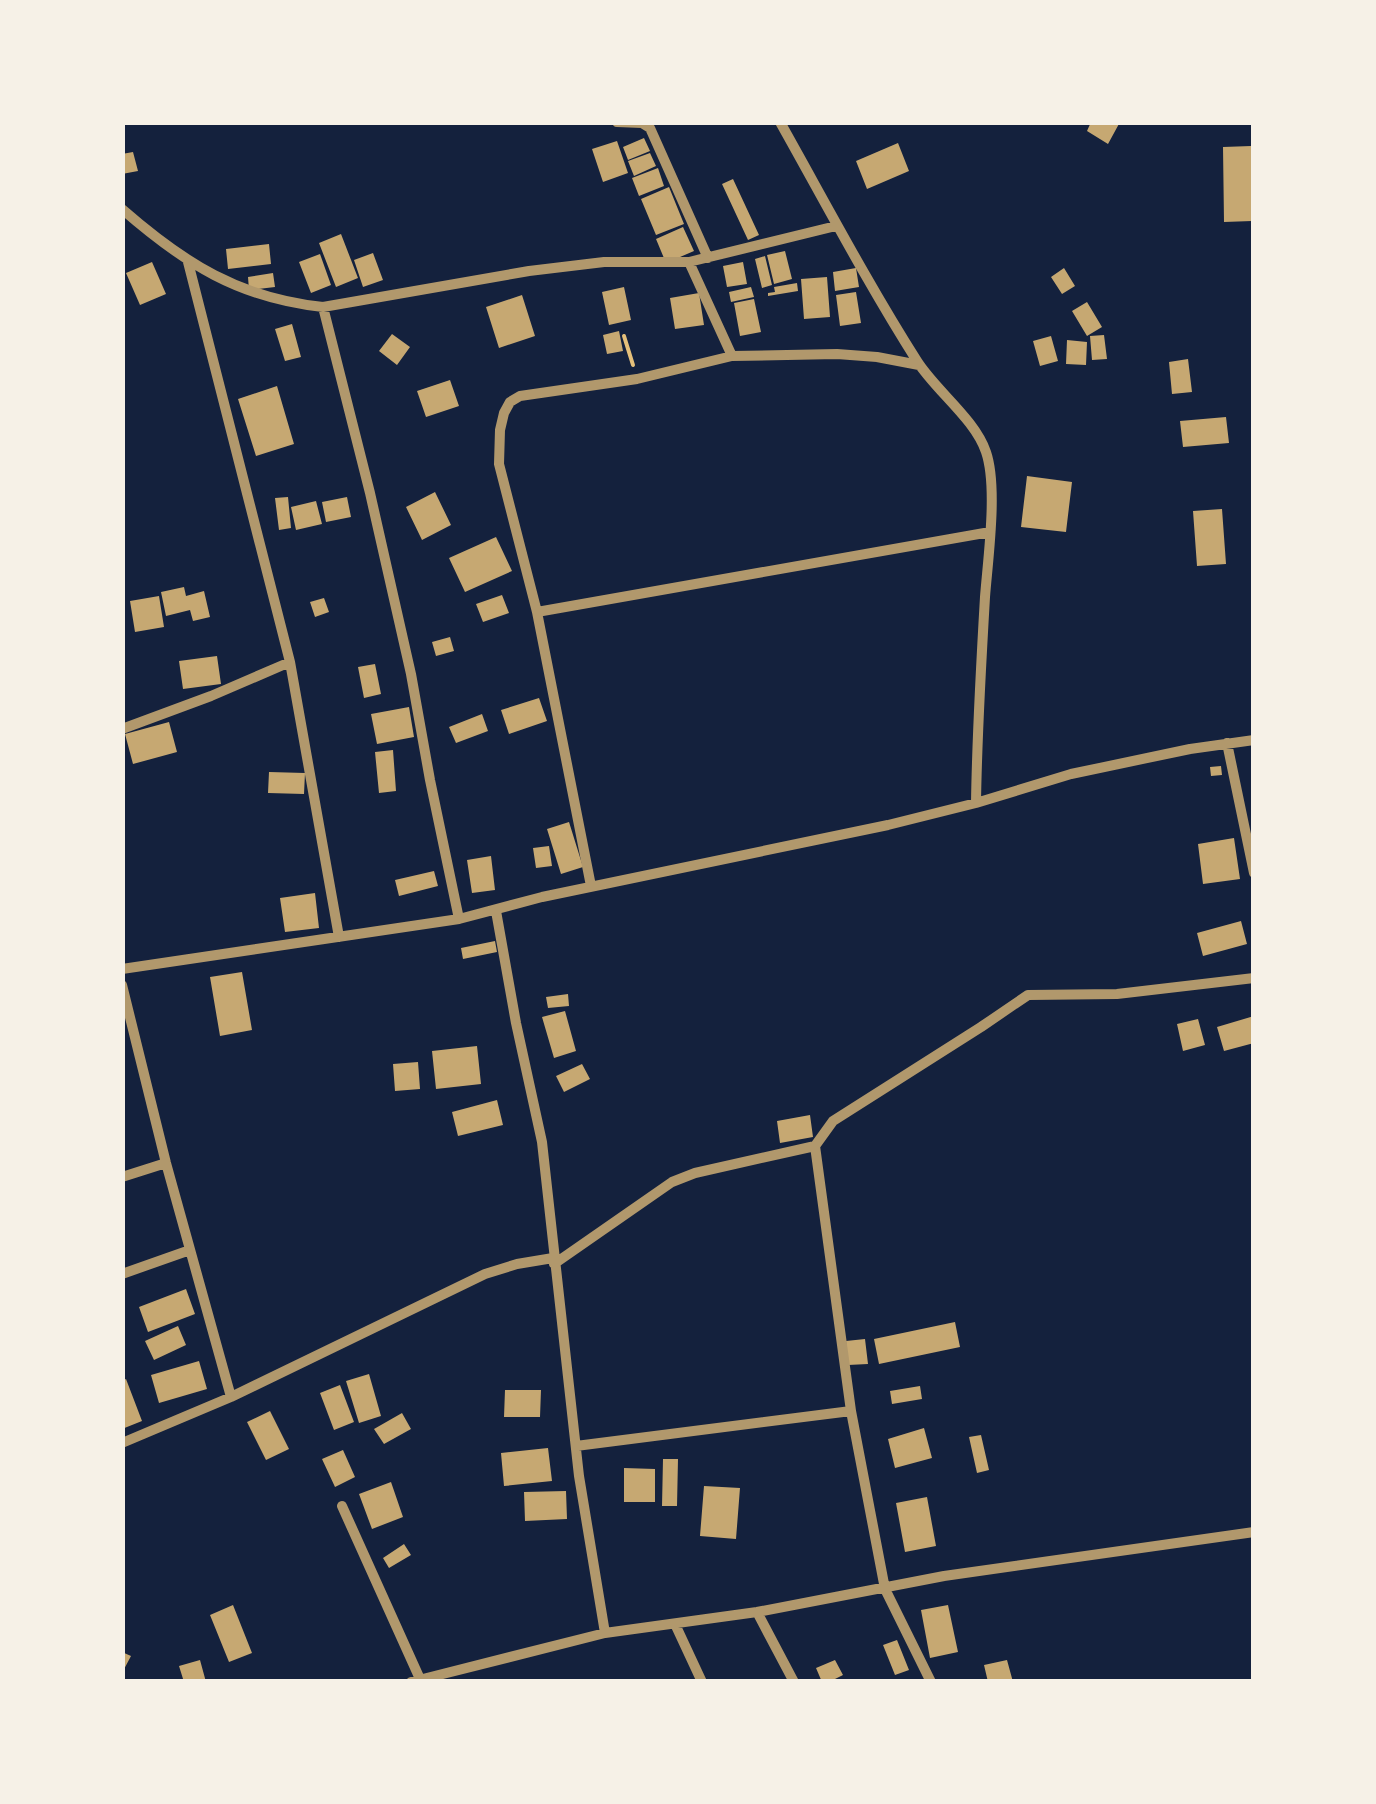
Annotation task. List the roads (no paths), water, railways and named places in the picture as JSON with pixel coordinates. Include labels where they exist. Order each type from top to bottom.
[{"type":"street","points":[[617,122],[642,123],[650,128],[708,258]]},
{"type":"street","points":[[780,122],[836,226],[919,365],[968,422],[985,449],[991,475],[990,532],[976,803]]},
{"type":"street","points":[[122,209],[188,262],[242,289],[323,307],[529,271],[604,262],[689,262],[836,226]]},
{"type":"street","points":[[188,262],[290,662],[339,937]]},
{"type":"street","points":[[689,262],[732,356]]},
{"type":"street","points":[[323,307],[370,493],[459,919]]},
{"type":"street","points":[[591,886],[536,612],[499,464],[500,430],[510,402],[520,396],[637,379],[732,356],[837,354],[919,365]]},
{"type":"street","points":[[536,612],[990,532]]},
{"type":"street","points":[[122,729],[290,662]]},
{"type":"street","points":[[122,968],[459,919],[542,896],[871,829],[1071,774],[1254,740]]},
{"type":"street","points":[[1228,743],[1254,873]]},
{"type":"street","points":[[496,910],[542,1142],[576,1446],[606,1633]]},
{"type":"street","points":[[122,1442],[231,1397],[486,1274],[517,1264],[554,1261],[672,1182],[695,1173],[814,1146],[833,1121],[1028,995],[1116,994],[1254,978]]},
{"type":"street","points":[[122,985],[128,1032],[231,1397]]},
{"type":"street","points":[[814,1146],[851,1411],[885,1588],[932,1682]]},
{"type":"street","points":[[122,1178],[166,1163]]},
{"type":"street","points":[[122,1274],[190,1250]]},
{"type":"street","points":[[576,1446],[851,1411]]},
{"type":"street","points":[[342,1506],[416,1680],[606,1633],[756,1612],[944,1576],[1254,1532]]},
{"type":"street","points":[[756,1612],[794,1682]]},
{"type":"street","points":[[675,1624],[702,1682]]},
{"type":"street","points":[[461,1669],[465,1682]]}]
